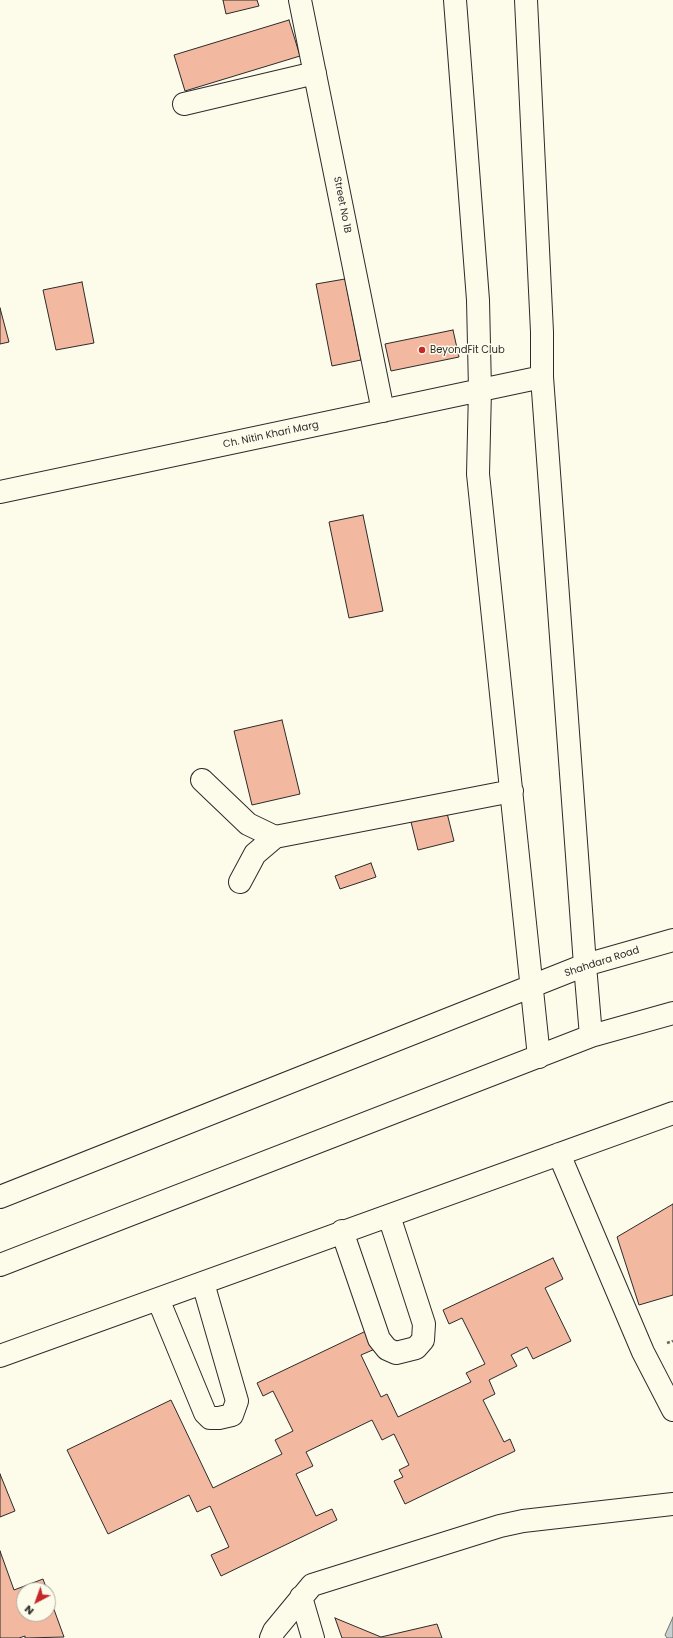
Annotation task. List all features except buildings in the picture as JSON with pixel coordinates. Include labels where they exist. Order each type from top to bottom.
[{"type":"street","name":"Street No 1B","points":[[300,0],[383,411]]},
{"type":"street","points":[[455,0],[478,300],[480,390],[478,474],[539,1057]]},
{"type":"street","points":[[526,0],[542,316],[542,377],[584,965],[591,1036]]},
{"type":"street","points":[[184,104],[315,73]]},
{"type":"street","name":"Ch. Nitin Khari Marg","points":[[0,492],[542,377]]},
{"type":"street","points":[[202,780],[248,824],[275,837]]},
{"type":"street","points":[[240,882],[255,854],[275,837],[512,791]]},
{"type":"street","name":"Shahdara Road","points":[[0,1197],[532,987],[584,965],[673,940]]},
{"type":"street","points":[[0,1265],[466,1083],[539,1057],[591,1036],[673,1013]]},
{"type":"street","points":[[0,1356],[342,1231],[389,1216],[673,1113]]},
{"type":"street","points":[[559,1154],[644,1352],[673,1410]]},
{"type":"street","points":[[342,1231],[379,1339],[387,1349],[396,1353],[416,1348],[423,1340],[424,1324],[389,1216]]},
{"type":"street","points":[[158,1298],[205,1413],[210,1418],[220,1418],[232,1415],[237,1402],[203,1283]]},
{"type":"street","points":[[271,1638],[274,1631],[312,1585],[500,1526],[523,1521],[673,1504]]},
{"type":"street","points":[[301,1597],[313,1638]]},
{"type":"shaded area","points":[[673,1617],[673,1638],[667,1638],[665,1635]]},
{"type":"place","name":"BeyondFit Club","points":[[422,350]]}]
